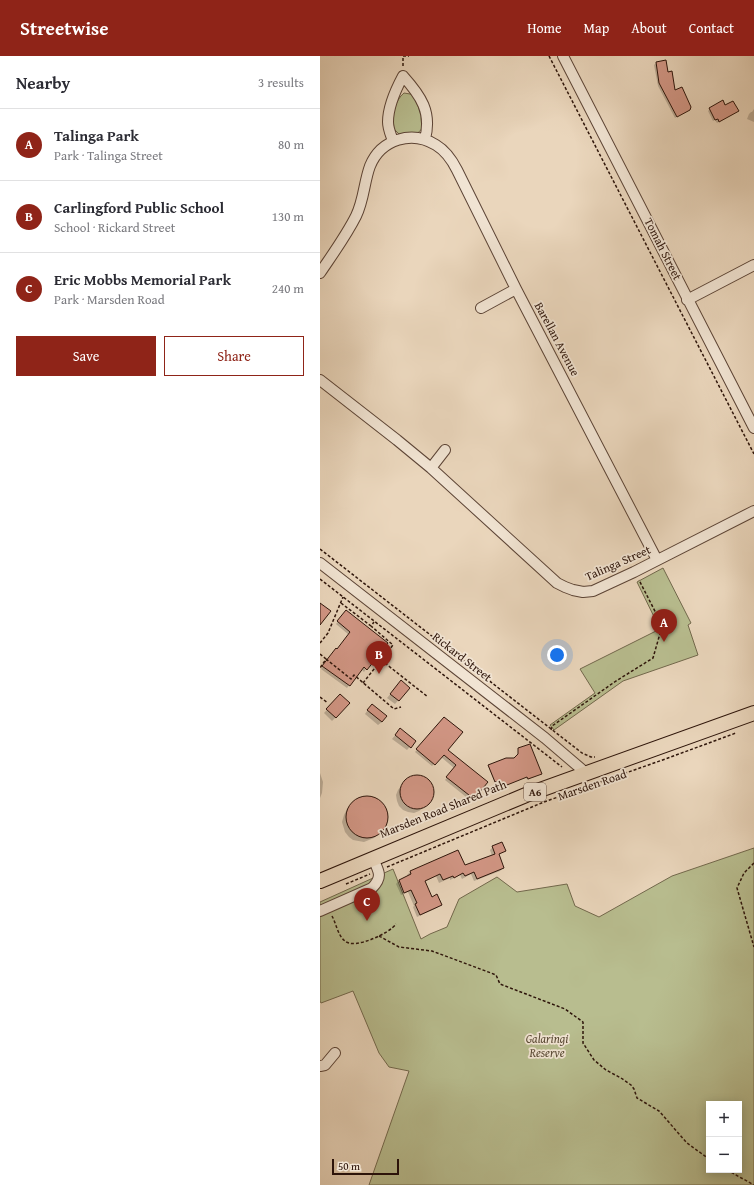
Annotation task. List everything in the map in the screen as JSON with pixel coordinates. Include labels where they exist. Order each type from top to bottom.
[{"type":"highway","name":"Marsden Road","points":[[320,881],[376,865],[509,802],[754,713]]},
{"type":"street","name":"Tomah Street","points":[[563,56],[754,428]]},
{"type":"street","points":[[320,273],[356,216],[362,201],[370,166],[380,152],[393,141],[388,123],[390,110],[398,84],[403,76],[415,90],[425,110],[428,120],[425,139]]},
{"type":"street","name":"Barellan Avenue","points":[[393,141],[408,137],[425,139],[446,152],[452,161],[516,289],[657,560]]},
{"type":"street","points":[[687,300],[754,264]]},
{"type":"street","points":[[481,308],[516,289]]},
{"type":"street","name":"Talinga Street","points":[[320,380],[398,440],[515,544],[546,574],[557,583],[565,587],[583,592],[593,591],[754,511]]},
{"type":"street","points":[[431,468],[445,450]]},
{"type":"street","name":"Rickard Street","points":[[320,563],[541,734],[586,773]]},
{"type":"street","points":[[324,909],[372,888],[377,883],[379,878],[376,865]]},
{"type":"street","points":[[320,1066],[325,1065],[335,1052]]},
{"type":"path","points":[[403,56],[409,56]]},
{"type":"path","name":"Tomah Street","points":[[549,56],[754,454]]},
{"type":"path","name":"Rickard Street","points":[[320,549],[582,753],[592,757]]},
{"type":"path","points":[[550,732],[552,726],[616,681],[653,658],[661,626],[638,578]]},
{"type":"path","points":[[320,579],[562,769],[562,764]]},
{"type":"path","points":[[320,643],[328,633],[343,597]]},
{"type":"path","points":[[341,602],[393,645],[363,683]]},
{"type":"path","points":[[371,626],[374,622]]},
{"type":"path","points":[[320,654],[351,680],[354,675],[394,709],[401,707]]},
{"type":"path","points":[[320,668],[326,659]]},
{"type":"path","points":[[382,660],[428,697]]},
{"type":"path","points":[[320,697],[328,703]]},
{"type":"path","name":"Marsden Road","points":[[342,885],[376,865],[740,731]]},
{"type":"path","points":[[754,863],[744,873],[737,888],[754,947]]},
{"type":"path","points":[[324,909],[345,942],[352,944],[364,942],[388,932],[394,928],[396,924]]},
{"type":"path","points":[[378,936],[399,947],[432,951],[496,975],[500,984],[565,1009],[583,1022],[583,1043],[594,1060],[606,1070],[631,1085],[637,1098],[659,1111],[687,1143],[706,1157]]},
{"type":"path","points":[[732,1173],[754,1185]]},
{"type":"green space","points":[[404,93],[413,95],[422,117],[421,129],[417,133],[410,135],[399,134],[393,128],[394,109],[398,100]]},
{"type":"green space","points":[[663,568],[691,623],[688,625],[698,655],[623,681],[554,730],[550,725],[595,693],[580,669],[660,629],[637,582]]},
{"type":"green space","name":"Galaringi Reserve","points":[[754,848],[754,1185],[369,1185],[409,1071],[389,1067],[379,1053],[353,991],[321,1003],[320,902],[393,869],[421,939],[447,927],[459,899],[497,877],[517,892],[567,884],[575,906],[599,917],[672,876]]},
{"type":"building","points":[[666,60],[668,72],[672,71],[675,90],[682,87],[691,107],[690,110],[677,117],[659,83],[656,62]]},
{"type":"building","points":[[723,100],[725,105],[733,101],[739,111],[719,122],[718,119],[715,120],[709,108]]},
{"type":"building","points":[[320,603],[331,611],[320,625]]},
{"type":"building","points":[[346,610],[388,643],[367,670],[364,667],[350,686],[322,666],[350,632],[337,621]]},
{"type":"building","points":[[401,680],[410,688],[399,701],[390,694]]},
{"type":"building","points":[[340,694],[350,703],[336,718],[326,709]]},
{"type":"building","points":[[372,704],[387,716],[382,722],[367,710]]},
{"type":"building","points":[[444,717],[463,732],[448,750],[488,782],[474,799],[446,777],[456,765],[444,755],[435,765],[416,749]]},
{"type":"building","points":[[400,728],[416,741],[411,748],[395,735]]},
{"type":"building","points":[[530,744],[542,774],[528,779],[527,777],[502,787],[500,781],[495,782],[488,765],[506,758],[514,758],[518,754],[518,748]]},
{"type":"building","points":[[414,775],[420,775],[424,776],[431,782],[434,792],[433,799],[427,806],[420,809],[414,809],[410,808],[403,802],[400,795],[400,789],[401,785],[407,778]]},
{"type":"building","points":[[367,796],[382,802],[388,817],[382,832],[367,838],[352,832],[346,817],[352,802]]},
{"type":"building","points":[[502,842],[506,851],[499,854],[504,868],[477,879],[474,872],[465,876],[463,873],[454,878],[453,876],[443,880],[440,874],[425,881],[432,897],[437,894],[442,905],[420,915],[415,904],[417,903],[411,890],[404,893],[399,880],[411,874],[410,871],[458,850],[465,865],[495,854],[492,846]]},
{"type":"place","name":"Talinga Park","points":[[664,642]]},
{"type":"place","name":"Carlingford Public School","points":[[379,674]]},
{"type":"place","name":"Eric Mobbs Memorial Park","points":[[367,921]]}]
